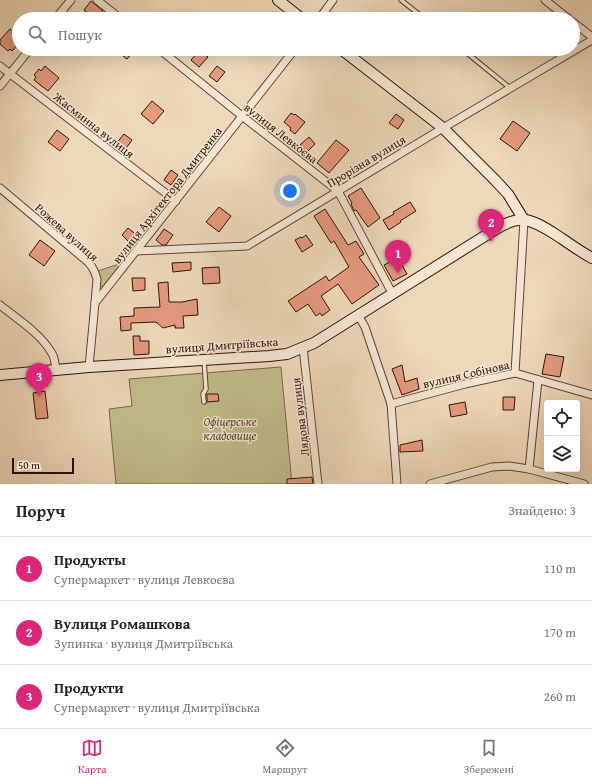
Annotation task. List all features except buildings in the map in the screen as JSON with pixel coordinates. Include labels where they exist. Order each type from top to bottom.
[{"type":"main road","points":[[278,0],[293,12]]},
{"type":"main road","points":[[350,56],[443,128],[508,194],[524,220],[546,228],[590,254]]},
{"type":"main road","name":"вулиця Дмитріївська","points":[[0,375],[89,367],[287,354],[314,343],[392,293],[504,225],[515,221],[524,220]]},
{"type":"street","points":[[61,12],[72,0]]},
{"type":"street","points":[[98,0],[113,12]]},
{"type":"street","points":[[325,12],[334,0]]},
{"type":"street","points":[[545,0],[560,12]]},
{"type":"street","points":[[580,28],[592,39]]},
{"type":"street","name":"Прорізна вулиця","points":[[580,46],[592,39]]},
{"type":"street","points":[[0,86],[24,56]]},
{"type":"street","name":"вулиця Левкоєва","points":[[168,56],[338,191],[392,293]]},
{"type":"street","name":"вулиця Архітектора Дмитренка","points":[[95,303],[289,56]]},
{"type":"street","name":"Прорізна вулиця","points":[[136,251],[247,246],[564,56]]},
{"type":"street","name":"Жасминна вулиця","points":[[0,66],[176,201]]},
{"type":"street","name":"Рожева вулиця","points":[[0,188],[88,262],[97,279],[95,303]]},
{"type":"street","points":[[515,373],[524,220]]},
{"type":"street","points":[[89,367],[95,303]]},
{"type":"street","points":[[0,306],[32,330],[46,344],[55,361],[56,370]]},
{"type":"street","points":[[358,315],[365,328],[391,404],[397,484]]},
{"type":"street","name":"Лядова вулиця","points":[[303,347],[318,484]]},
{"type":"street","name":"вулиця Собінова","points":[[391,404],[465,384],[515,373],[592,395]]},
{"type":"street","points":[[529,469],[538,380]]},
{"type":"street","points":[[430,484],[492,467],[509,466],[529,469],[584,484]]},
{"type":"lane","points":[[402,0],[417,12]]},
{"type":"lane","points":[[471,56],[510,88]]},
{"type":"lane","points":[[204,360],[206,389],[204,394],[204,402]]},
{"type":"green space","points":[[122,263],[106,288],[99,285],[98,271]]},
{"type":"green space","name":"Офіцерське кладовище","points":[[281,367],[292,484],[116,484],[109,409],[132,406],[129,379]]},
{"type":"place","name":"Вулиця Ромашкова","points":[[491,242]]},
{"type":"place","name":"Продукты","points":[[398,273]]},
{"type":"place","name":"Продукти","points":[[39,396]]}]
